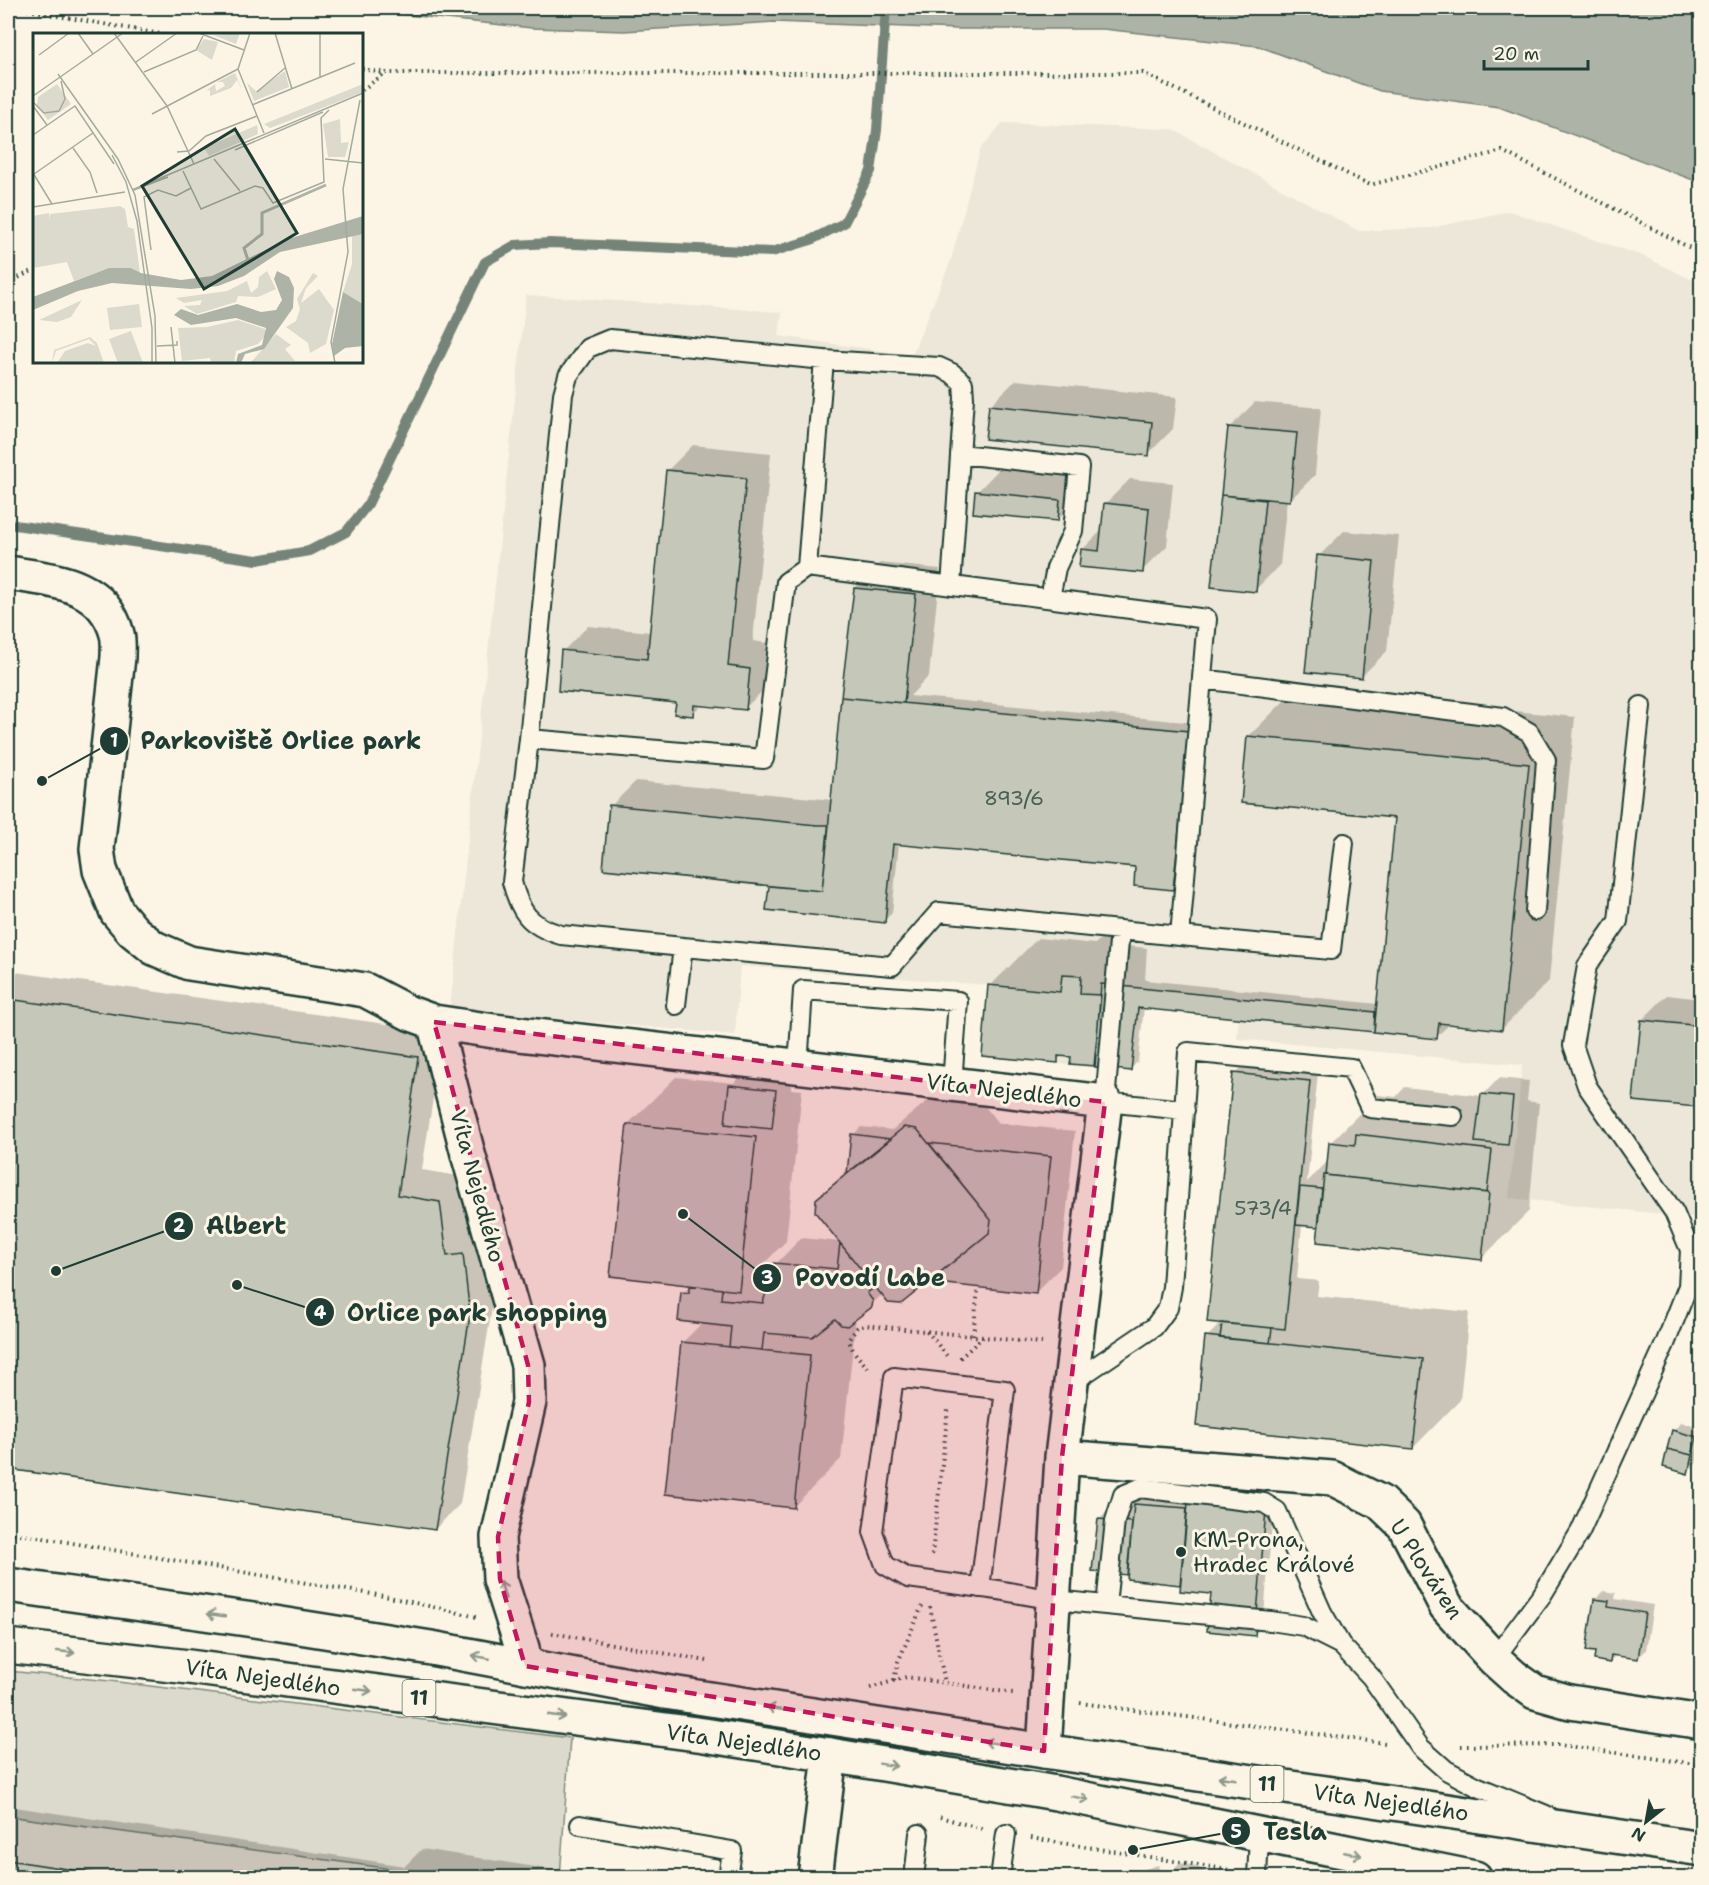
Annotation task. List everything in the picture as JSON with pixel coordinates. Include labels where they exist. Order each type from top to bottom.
[{"type":"street","name":"Víta Nejedlého","points":[[8,573],[60,581],[90,593],[109,614],[118,635],[118,657],[96,849],[100,870],[117,912],[133,931],[154,948],[189,963],[365,990],[409,1013],[434,1022],[494,1031],[1105,1102],[1062,1457],[1044,1751]]},
{"type":"street","name":"Víta Nejedlého","points":[[434,1022],[468,1154],[528,1365],[529,1402],[525,1428],[510,1481],[498,1538],[500,1580],[516,1626],[525,1666]]},
{"type":"street","name":"U Plováren","points":[[1062,1457],[1332,1478],[1380,1502],[1404,1525],[1446,1606],[1494,1659],[1535,1692],[1570,1702],[1701,1722]]},
{"type":"street","name":"Víta Nejedlého","points":[[8,1585],[431,1648],[665,1692],[1044,1751],[1701,1848]]},
{"type":"street","name":"Víta Nejedlého","points":[[8,1646],[189,1666],[704,1735],[1046,1791],[1475,1878]]},
{"type":"street","points":[[815,1878],[830,1755]]},
{"type":"lane","points":[[951,586],[964,399],[963,383],[952,373],[939,367],[824,360],[610,339],[588,348],[568,376],[563,394],[529,739],[512,882],[517,901],[526,917],[544,930],[561,935],[892,966],[939,912],[1331,950],[1344,843]]},
{"type":"lane","points":[[807,567],[824,360]]},
{"type":"lane","points":[[960,454],[1079,467],[1073,531],[1056,568],[1050,598]]},
{"type":"lane","points":[[529,739],[764,759],[786,582],[807,567],[1207,619],[1180,936]]},
{"type":"lane","points":[[1202,679],[1503,717],[1529,732],[1546,760],[1535,911]]},
{"type":"lane","points":[[1494,1659],[1542,1595],[1580,1532],[1665,1344],[1688,1286],[1690,1250],[1674,1212],[1587,1086],[1573,1045],[1587,966],[1618,921],[1641,706]]},
{"type":"lane","points":[[1120,930],[1105,1102],[1185,1110]]},
{"type":"lane","points":[[676,1005],[683,947]]},
{"type":"lane","points":[[798,1067],[803,990],[958,1001],[952,1084]]},
{"type":"lane","points":[[1071,1383],[1154,1327],[1168,1308],[1172,1287],[1188,1052],[1351,1068],[1370,1108],[1453,1116]]},
{"type":"lane","points":[[980,1588],[1005,1390],[894,1377],[873,1532],[885,1565],[928,1587],[980,1588],[1053,1600],[1271,1621],[1303,1626],[1341,1645]]},
{"type":"lane","points":[[1106,1605],[1115,1521],[1123,1495],[1140,1488],[1264,1503],[1276,1511],[1322,1612],[1341,1645],[1371,1677],[1420,1747],[1446,1770],[1462,1779],[1586,1831]]},
{"type":"lane","points":[[580,1825],[732,1851],[728,1878]]},
{"type":"lane","points":[[914,1878],[919,1834]]},
{"type":"lane","points":[[1000,1878],[1006,1834]]},
{"type":"lane","points":[[1257,1876],[1259,1835]]},
{"type":"path","points":[[22,8],[155,33]]},
{"type":"path","points":[[363,69],[385,74],[1143,73],[1370,185],[1502,151],[1701,254]]},
{"type":"path","points":[[363,89],[385,74]]},
{"type":"path","points":[[8,283],[33,270]]},
{"type":"path","points":[[973,1335],[978,1289]]},
{"type":"path","points":[[867,1366],[850,1345],[849,1340],[857,1328],[865,1325],[1076,1346]]},
{"type":"path","points":[[927,1331],[954,1364],[984,1337]]},
{"type":"path","points":[[894,1681],[898,1662],[928,1587],[951,1384]]},
{"type":"path","points":[[8,1532],[389,1597],[516,1626],[714,1662]]},
{"type":"path","points":[[928,1587],[945,1683]]},
{"type":"path","points":[[866,1690],[906,1677],[1047,1699],[1420,1747],[1561,1744],[1701,1765]]},
{"type":"path","points":[[934,1815],[1006,1834],[1257,1876]]},
{"type":"highlighted area","points":[[434,1022],[1105,1102],[1062,1457],[1044,1751],[525,1666],[500,1579],[498,1537],[529,1402],[528,1365]]},
{"type":"shaded area","points":[[340,8],[1701,8],[1701,183],[1499,107],[1380,91],[1258,46],[1103,29],[958,29],[774,22],[624,31],[532,28]]},
{"type":"shaded area","points":[[1002,123],[1172,129],[1359,231],[1431,228],[1509,211],[1643,256],[1701,284],[1701,1218],[1509,1198],[1522,1065],[1237,1039],[1239,1019],[1138,1008],[1131,1071],[982,1056],[988,985],[740,966],[735,1035],[450,1009],[526,295],[782,312],[779,336],[912,355],[951,260],[980,150]]},
{"type":"shaded area","points":[[8,1671],[110,1681],[570,1738],[560,1877],[450,1877],[8,1816]]},
{"type":"building","points":[[989,405],[1152,422],[1149,456],[985,439]]},
{"type":"building","points":[[1228,427],[1297,433],[1290,501],[1221,495]]},
{"type":"building","points":[[666,470],[746,478],[728,666],[750,669],[746,710],[694,705],[693,716],[674,714],[676,703],[558,691],[561,650],[647,659]]},
{"type":"building","points":[[975,491],[1060,500],[1058,521],[973,513]]},
{"type":"building","points":[[1221,495],[1265,500],[1256,592],[1211,587]]},
{"type":"building","points":[[1104,503],[1149,508],[1143,573],[1079,567],[1081,549],[1099,551]]},
{"type":"building","points":[[1317,555],[1374,561],[1362,678],[1305,672]]},
{"type":"building","points":[[854,588],[916,594],[904,703],[841,697]]},
{"type":"building","points":[[841,697],[1189,731],[1173,890],[1134,886],[1135,867],[893,844],[885,923],[766,910],[769,886],[822,891]]},
{"type":"building","points":[[1247,736],[1529,764],[1502,1030],[1439,1023],[1437,1039],[1374,1032],[1395,818],[1241,803]]},
{"type":"building","points":[[609,805],[829,825],[822,891],[603,869]]},
{"type":"building","points":[[1062,975],[1081,976],[1080,994],[1101,995],[1094,1066],[1070,1064],[1071,1057],[1058,1056],[1058,1063],[982,1056],[988,985],[1060,992]]},
{"type":"building","points":[[1101,984],[1375,1012],[1374,1032],[1138,1008],[1131,1071],[1095,1067]]},
{"type":"building","points":[[8,999],[418,1057],[398,1195],[440,1202],[447,1256],[463,1254],[470,1315],[435,1530],[8,1469]]},
{"type":"building","points":[[1641,1020],[1702,1026],[1702,1060],[1697,1107],[1633,1101]]},
{"type":"building","points":[[1233,1073],[1310,1081],[1285,1329],[1207,1322]]},
{"type":"building","points":[[729,1085],[776,1090],[772,1129],[725,1124]]},
{"type":"building","points":[[1481,1094],[1513,1097],[1508,1145],[1475,1142]]},
{"type":"building","points":[[627,1124],[756,1137],[739,1291],[610,1276]]},
{"type":"building","points":[[904,1127],[917,1129],[991,1220],[989,1233],[901,1304],[888,1303],[815,1212],[816,1199]]},
{"type":"building","points":[[851,1134],[891,1139],[847,1174]]},
{"type":"building","points":[[1356,1134],[1492,1150],[1487,1193],[1326,1175],[1329,1142],[1355,1145]]},
{"type":"building","points":[[929,1143],[1051,1156],[1036,1294],[928,1282],[989,1233],[991,1220]]},
{"type":"building","points":[[1324,1175],[1489,1193],[1482,1260],[1317,1242]]},
{"type":"building","points":[[1300,1187],[1322,1189],[1318,1227],[1296,1225]]},
{"type":"building","points":[[840,1243],[875,1287],[867,1293],[873,1301],[872,1307],[847,1326],[841,1325],[835,1319],[812,1337],[764,1333],[762,1350],[729,1347],[731,1327],[678,1321],[681,1292],[689,1293],[689,1285],[722,1289],[721,1299],[763,1303],[774,1263],[837,1269]]},
{"type":"building","points":[[1222,1323],[1272,1328],[1270,1343],[1220,1338]]},
{"type":"building","points":[[1205,1336],[1423,1359],[1413,1449],[1196,1426]]},
{"type":"building","points":[[681,1342],[810,1355],[794,1508],[665,1494]]},
{"type":"building","points":[[1672,1430],[1697,1437],[1692,1455],[1667,1449]]},
{"type":"building","points":[[1667,1449],[1692,1455],[1688,1474],[1663,1467]]},
{"type":"building","points":[[1188,1503],[1266,1510],[1255,1636],[1207,1631],[1211,1594],[1180,1591]]},
{"type":"building","points":[[1134,1504],[1187,1508],[1180,1585],[1127,1579]]},
{"type":"building","points":[[1098,1519],[1132,1522],[1127,1575],[1092,1571]]},
{"type":"building","points":[[1594,1599],[1609,1601],[1608,1607],[1645,1613],[1638,1659],[1611,1655],[1610,1663],[1594,1660],[1595,1652],[1586,1651]]},
{"type":"building","points":[[8,1860],[67,1869],[66,1878],[8,1878]]},
{"type":"building","points":[[67,1869],[121,1878],[66,1878]]},
{"type":"waterway","points":[[8,524],[257,560],[309,551],[346,532],[368,504],[485,262],[515,245],[550,243],[772,252],[811,240],[844,223],[871,171],[877,130],[886,8]]},
{"type":"place","name":"Parkoviště Orlice park","points":[[42,781]]},
{"type":"place","name":"Povodí Labe","points":[[683,1214]]},
{"type":"place","name":"Albert","points":[[56,1271]]},
{"type":"place","name":"Orlice park shopping","points":[[237,1285]]},
{"type":"place","name":"KM-Prona, Hradec Králové","points":[[1181,1552]]},
{"type":"place","name":"Tesla","points":[[1133,1850]]}]
